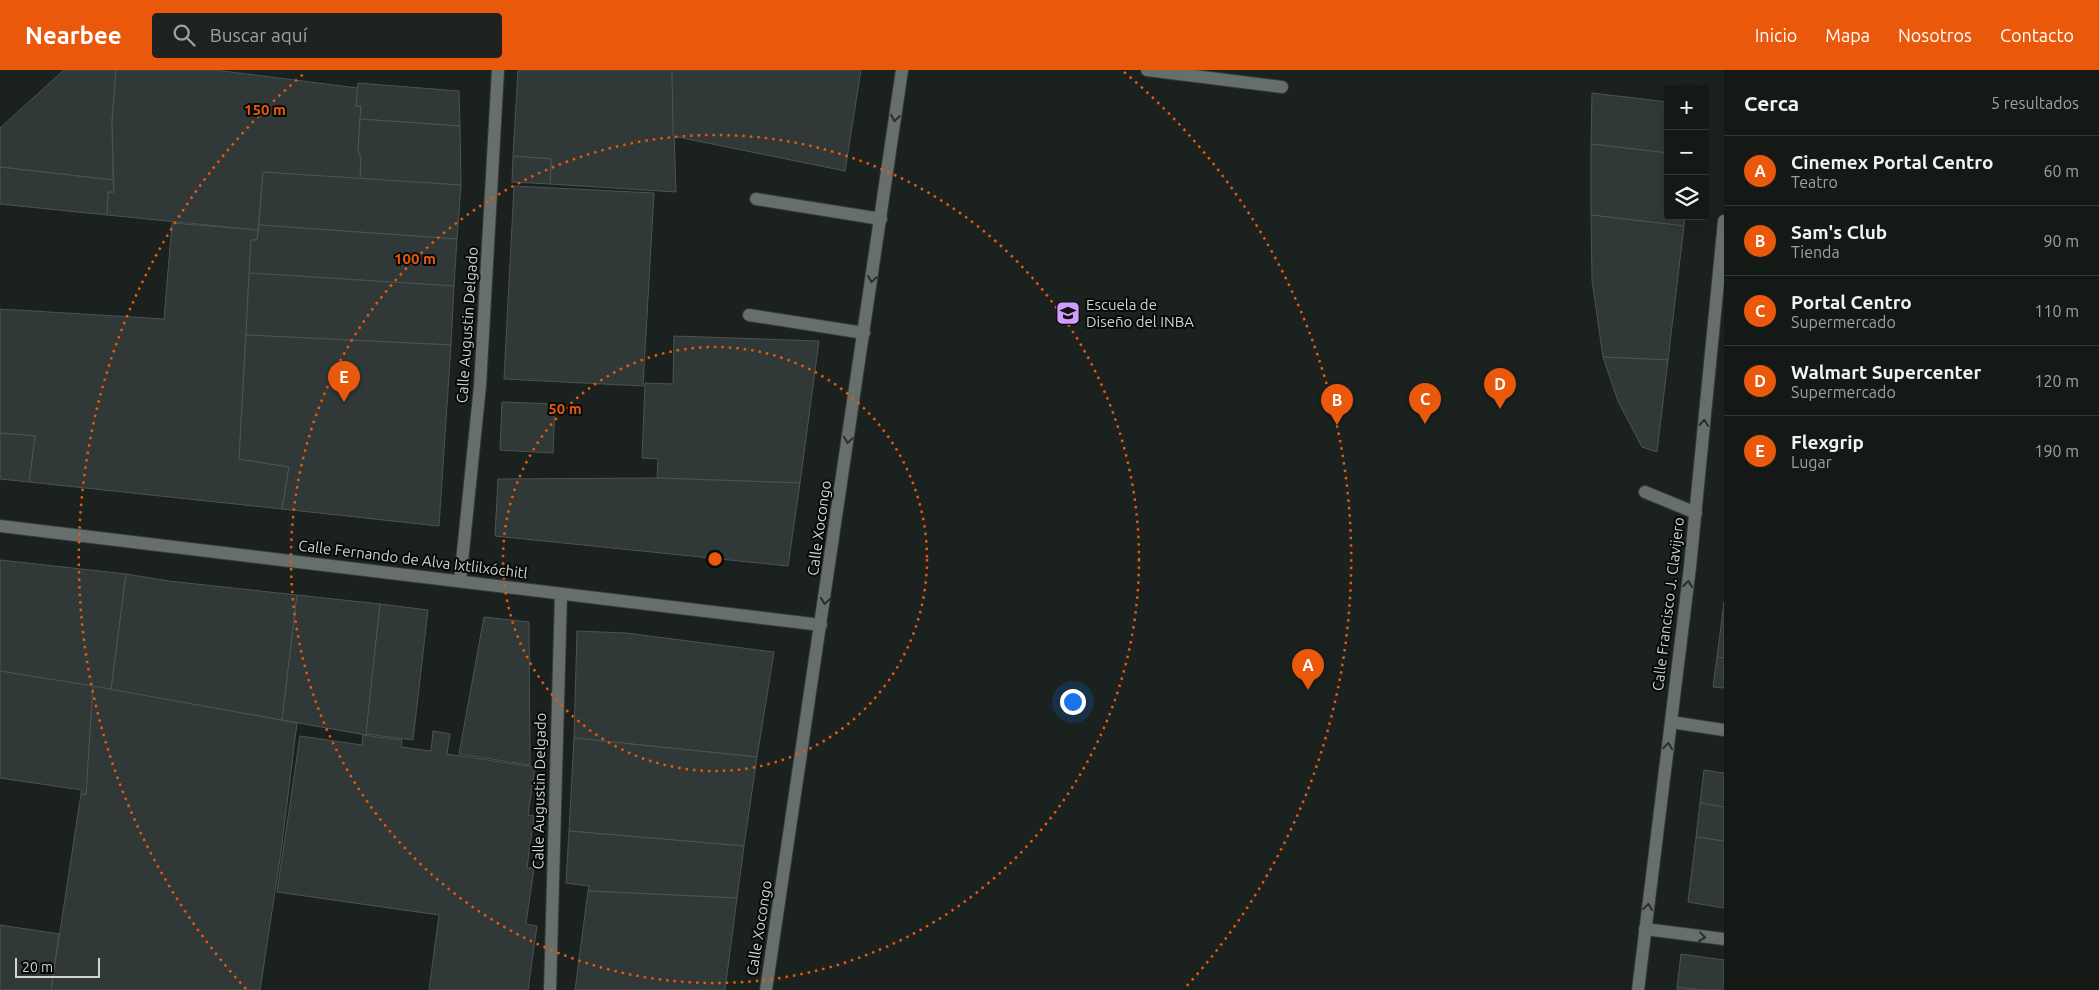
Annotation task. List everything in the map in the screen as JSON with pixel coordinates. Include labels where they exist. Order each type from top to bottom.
[{"type":"street","name":"Calle Augustin Delgado","points":[[460,581],[480,386],[498,70]]},
{"type":"street","name":"Calle Xocongo","points":[[766,990],[902,70]]},
{"type":"street","points":[[1146,70],[1282,87]]},
{"type":"street","points":[[756,199],[881,219]]},
{"type":"street","name":"Calle Francisco J. Clavijero","points":[[1638,990],[1696,513],[1724,221]]},
{"type":"street","points":[[749,315],[864,333]]},
{"type":"street","points":[[1645,492],[1696,513]]},
{"type":"street","name":"Calle Fernando de Alva Ixtlilxóchitl","points":[[0,526],[821,624]]},
{"type":"street","name":"Calle Augustin Delgado","points":[[550,990],[560,594]]},
{"type":"street","points":[[1671,722],[1724,730]]},
{"type":"street","points":[[1645,930],[1724,939]]},
{"type":"building","points":[[64,70],[116,70],[112,121],[113,180],[0,167],[0,128]]},
{"type":"building","points":[[116,70],[215,70],[358,88],[356,106],[361,106],[358,151],[361,158],[360,179],[263,172],[258,230],[107,215],[108,192],[114,192],[112,121]]},
{"type":"building","points":[[518,70],[672,70],[676,192],[550,184],[551,159],[513,156]]},
{"type":"building","points":[[672,70],[861,70],[845,171],[673,136]]},
{"type":"building","points":[[358,83],[459,91],[460,126],[360,119],[361,106],[356,106]]},
{"type":"building","points":[[1592,93],[1664,102],[1664,153],[1591,144]]},
{"type":"building","points":[[360,119],[460,126],[461,185],[360,179],[361,158],[358,151]]},
{"type":"building","points":[[1591,144],[1664,153],[1664,220],[1685,220],[1684,226],[1591,215]]},
{"type":"building","points":[[513,156],[551,159],[550,184],[512,182]]},
{"type":"building","points":[[0,167],[113,180],[114,192],[108,192],[107,215],[0,204]]},
{"type":"building","points":[[263,172],[461,185],[457,239],[259,225]]},
{"type":"building","points":[[514,186],[654,193],[643,386],[504,379]]},
{"type":"building","points":[[1591,215],[1684,226],[1668,360],[1603,357],[1592,280]]},
{"type":"building","points":[[172,223],[258,230],[257,240],[251,240],[239,459],[289,467],[282,509],[29,482],[35,436],[0,433],[0,309],[164,319]]},
{"type":"building","points":[[259,225],[457,239],[454,286],[249,273],[251,240],[257,240]]},
{"type":"building","points":[[249,273],[454,286],[451,345],[246,335]]},
{"type":"building","points":[[246,335],[451,345],[439,526],[282,509],[289,467],[239,459]]},
{"type":"building","points":[[674,336],[819,341],[800,483],[657,478],[658,459],[642,458],[645,383],[673,384]]},
{"type":"building","points":[[1603,357],[1668,360],[1657,452],[1642,447],[1618,401]]},
{"type":"building","points":[[502,402],[555,404],[553,453],[500,450]]},
{"type":"building","points":[[0,433],[35,436],[29,482],[0,479]]},
{"type":"building","points":[[657,478],[800,483],[788,566],[495,536],[498,479]]},
{"type":"building","points":[[0,560],[126,574],[111,690],[0,671]]},
{"type":"building","points":[[126,574],[169,581],[297,595],[282,720],[111,690]]},
{"type":"building","points":[[297,595],[380,604],[366,735],[282,720]]},
{"type":"building","points":[[1724,602],[1724,658],[1717,657]]},
{"type":"building","points":[[380,604],[428,610],[413,740],[366,734]]},
{"type":"building","points":[[484,617],[529,622],[530,765],[459,754]]},
{"type":"building","points":[[577,631],[626,633],[774,652],[757,757],[574,738]]},
{"type":"building","points":[[1717,657],[1724,658],[1724,688],[1713,687]]},
{"type":"building","points":[[0,671],[93,686],[86,795],[81,794],[82,790],[0,778]]},
{"type":"building","points":[[93,686],[297,723],[281,852],[260,990],[51,990],[81,794],[86,795]]},
{"type":"building","points":[[433,731],[450,734],[447,754],[535,767],[528,815],[534,816],[527,868],[534,868],[526,924],[537,926],[528,990],[429,990],[439,915],[277,892],[300,736],[362,745],[363,735],[402,740],[401,747],[431,751]]},
{"type":"building","points":[[574,738],[757,757],[744,846],[569,831]]},
{"type":"building","points":[[1704,770],[1724,773],[1724,807],[1700,803]]},
{"type":"building","points":[[1700,803],[1724,807],[1724,841],[1696,837]]},
{"type":"building","points":[[569,831],[744,846],[737,898],[588,891],[589,886],[566,883]]},
{"type":"building","points":[[1696,837],[1724,841],[1724,908],[1688,902]]},
{"type":"building","points":[[588,891],[737,898],[725,990],[575,990]]},
{"type":"building","points":[[0,925],[59,934],[51,990],[0,990]]},
{"type":"building","points":[[1681,954],[1724,960],[1724,990],[1677,987]]},
{"type":"building","points":[[1677,987],[1702,990],[1677,990]]},
{"type":"place","name":"Escuela de Diseño del INBA","points":[[1068,313]]},
{"type":"place","name":"Flexgrip","points":[[344,402]]},
{"type":"place","name":"Walmart Supercenter","points":[[1500,409]]},
{"type":"place","name":"Portal Centro","points":[[1425,424]]},
{"type":"place","name":"Sam's Club","points":[[1337,425]]},
{"type":"place","name":"Cinemex Portal Centro","points":[[1308,690]]}]
